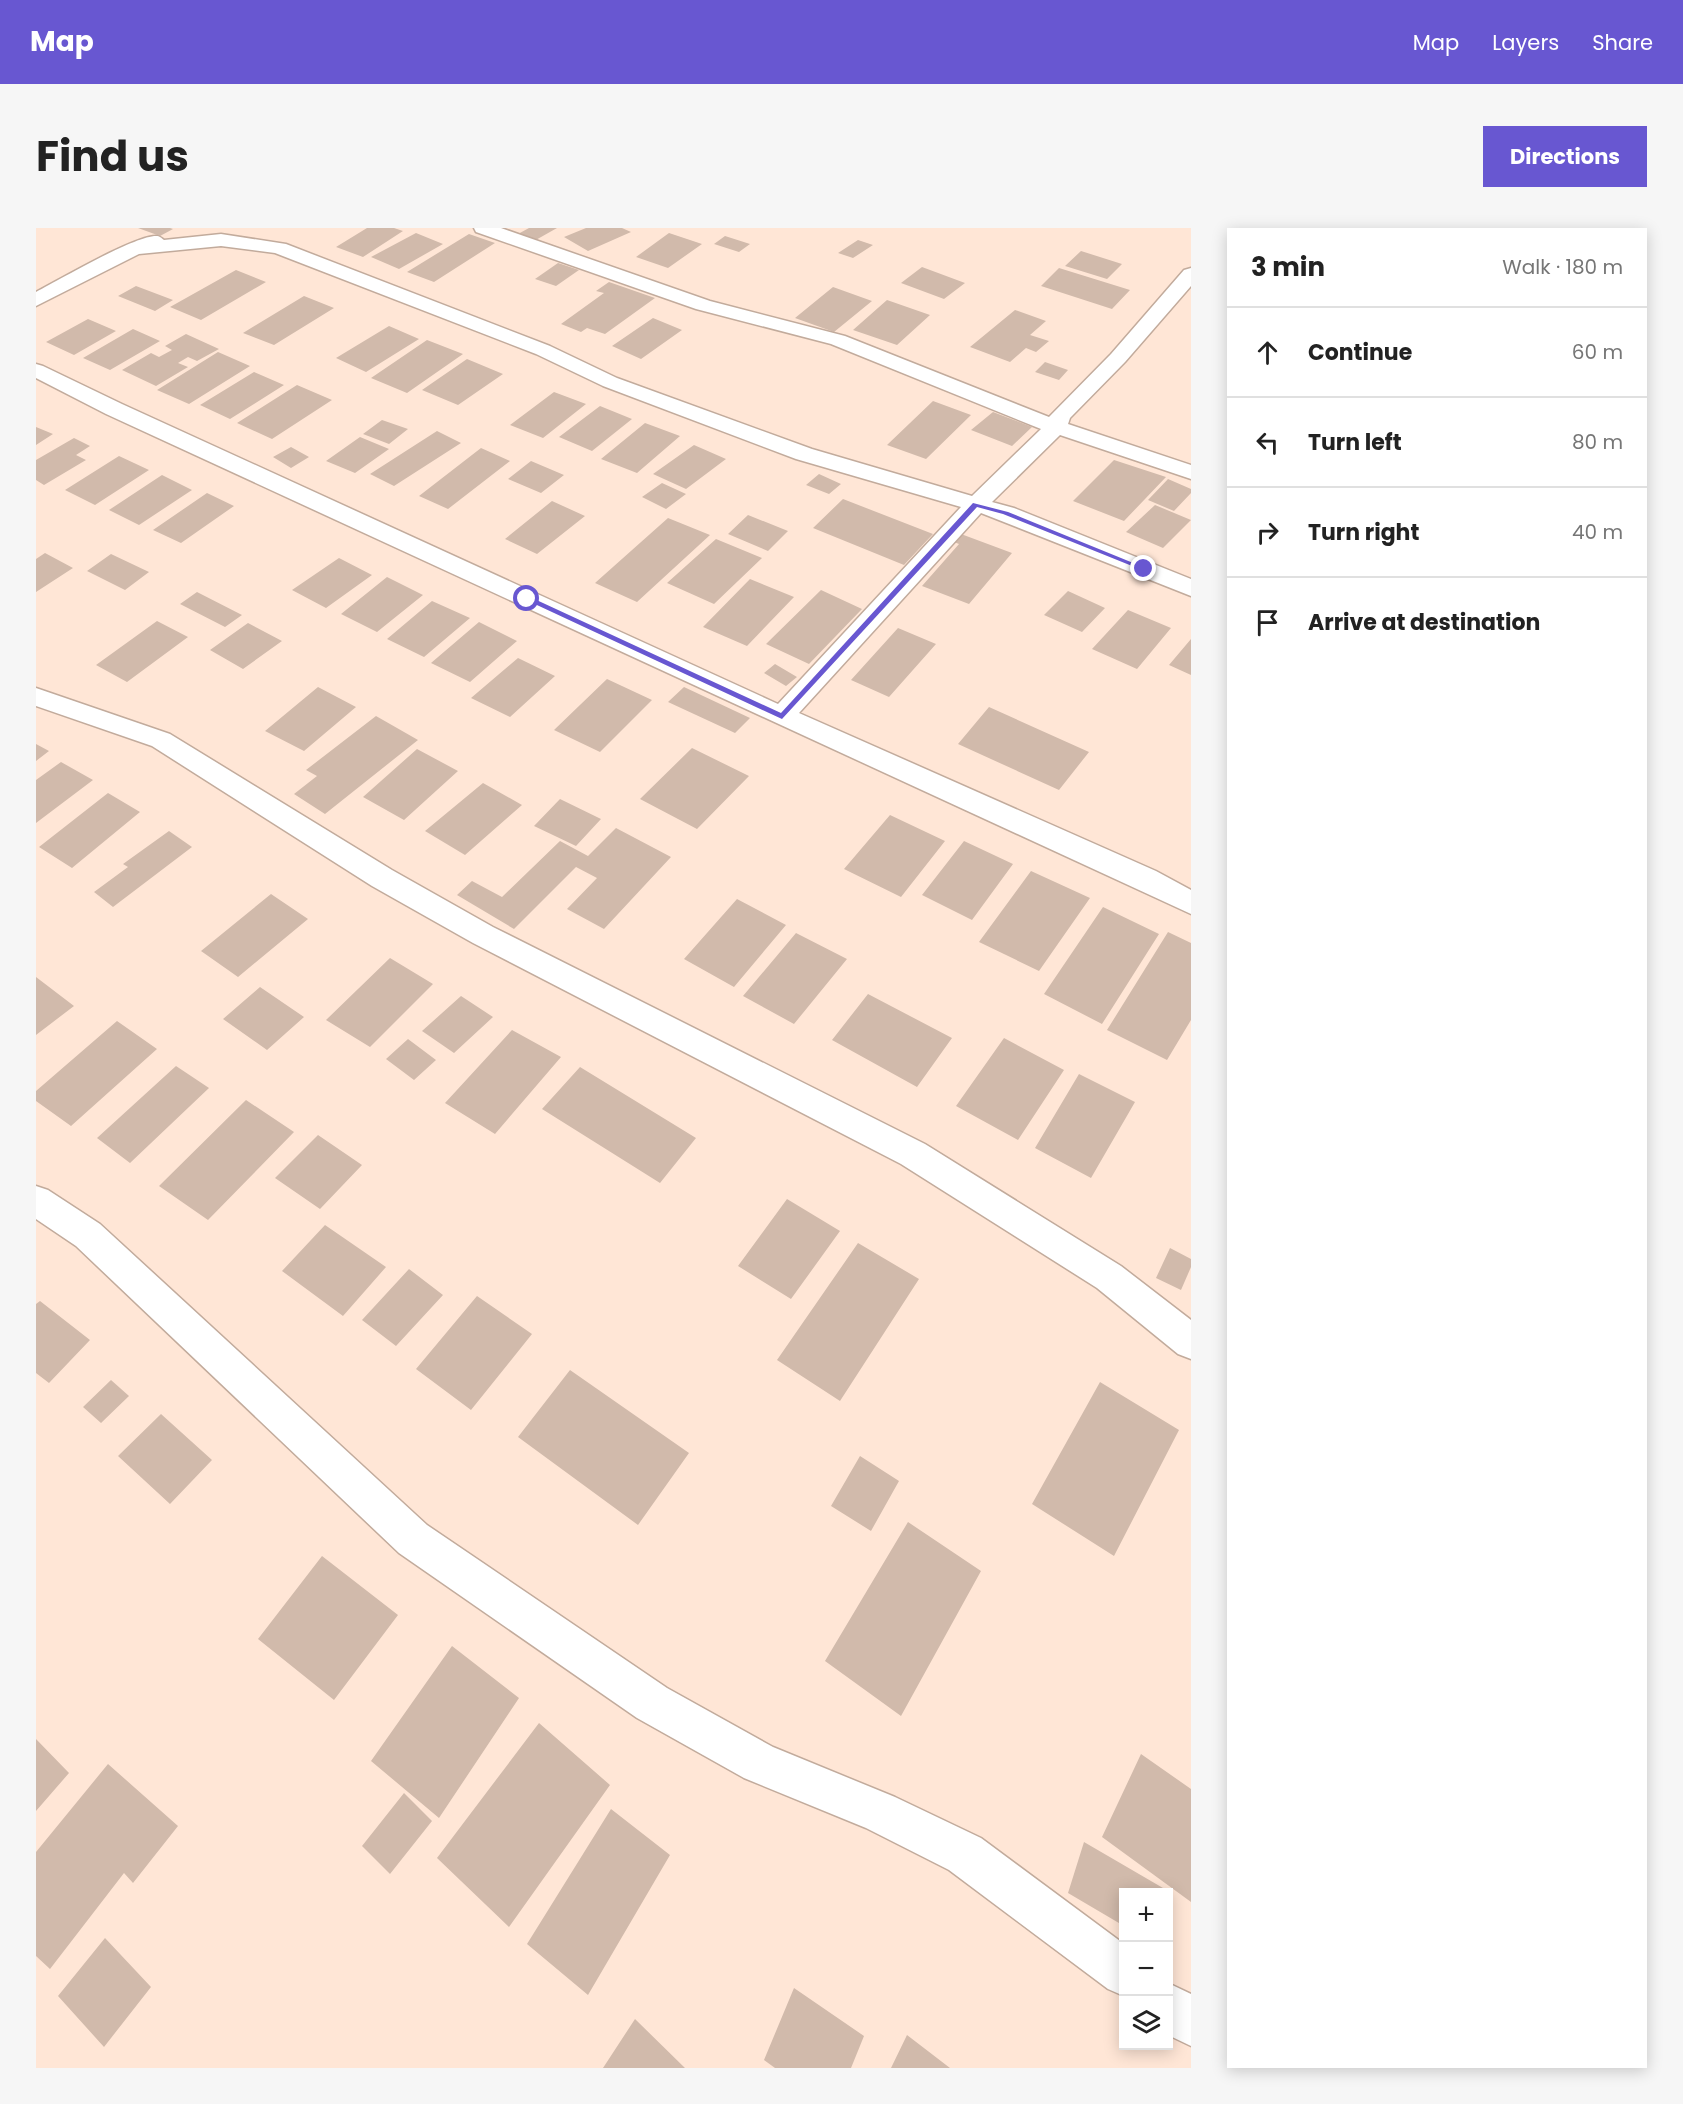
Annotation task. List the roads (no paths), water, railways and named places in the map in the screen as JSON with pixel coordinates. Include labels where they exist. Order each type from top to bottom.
[{"type":"street","points":[[36,300],[135,249],[193,228]]},
{"type":"street","points":[[483,228],[703,305],[838,340],[1029,418],[1191,472]]},
{"type":"street","points":[[135,249],[221,240],[279,248],[543,350],[610,382],[804,454],[1006,513],[1191,588]]},
{"type":"street","points":[[782,716],[976,504],[1056,427],[1060,416],[1118,357],[1191,274]]},
{"type":"street","points":[[36,370],[114,409],[782,716],[1146,879],[1191,903]]},
{"type":"street","points":[[36,697],[161,740],[382,878],[483,935],[913,1154],[1108,1277],[1191,1342]]},
{"type":"street","points":[[36,1201],[88,1235],[413,1539],[652,1703],[759,1763],[880,1812],[965,1854],[1119,1969]]},
{"type":"street","points":[[1173,2010],[1191,2023]]}]
